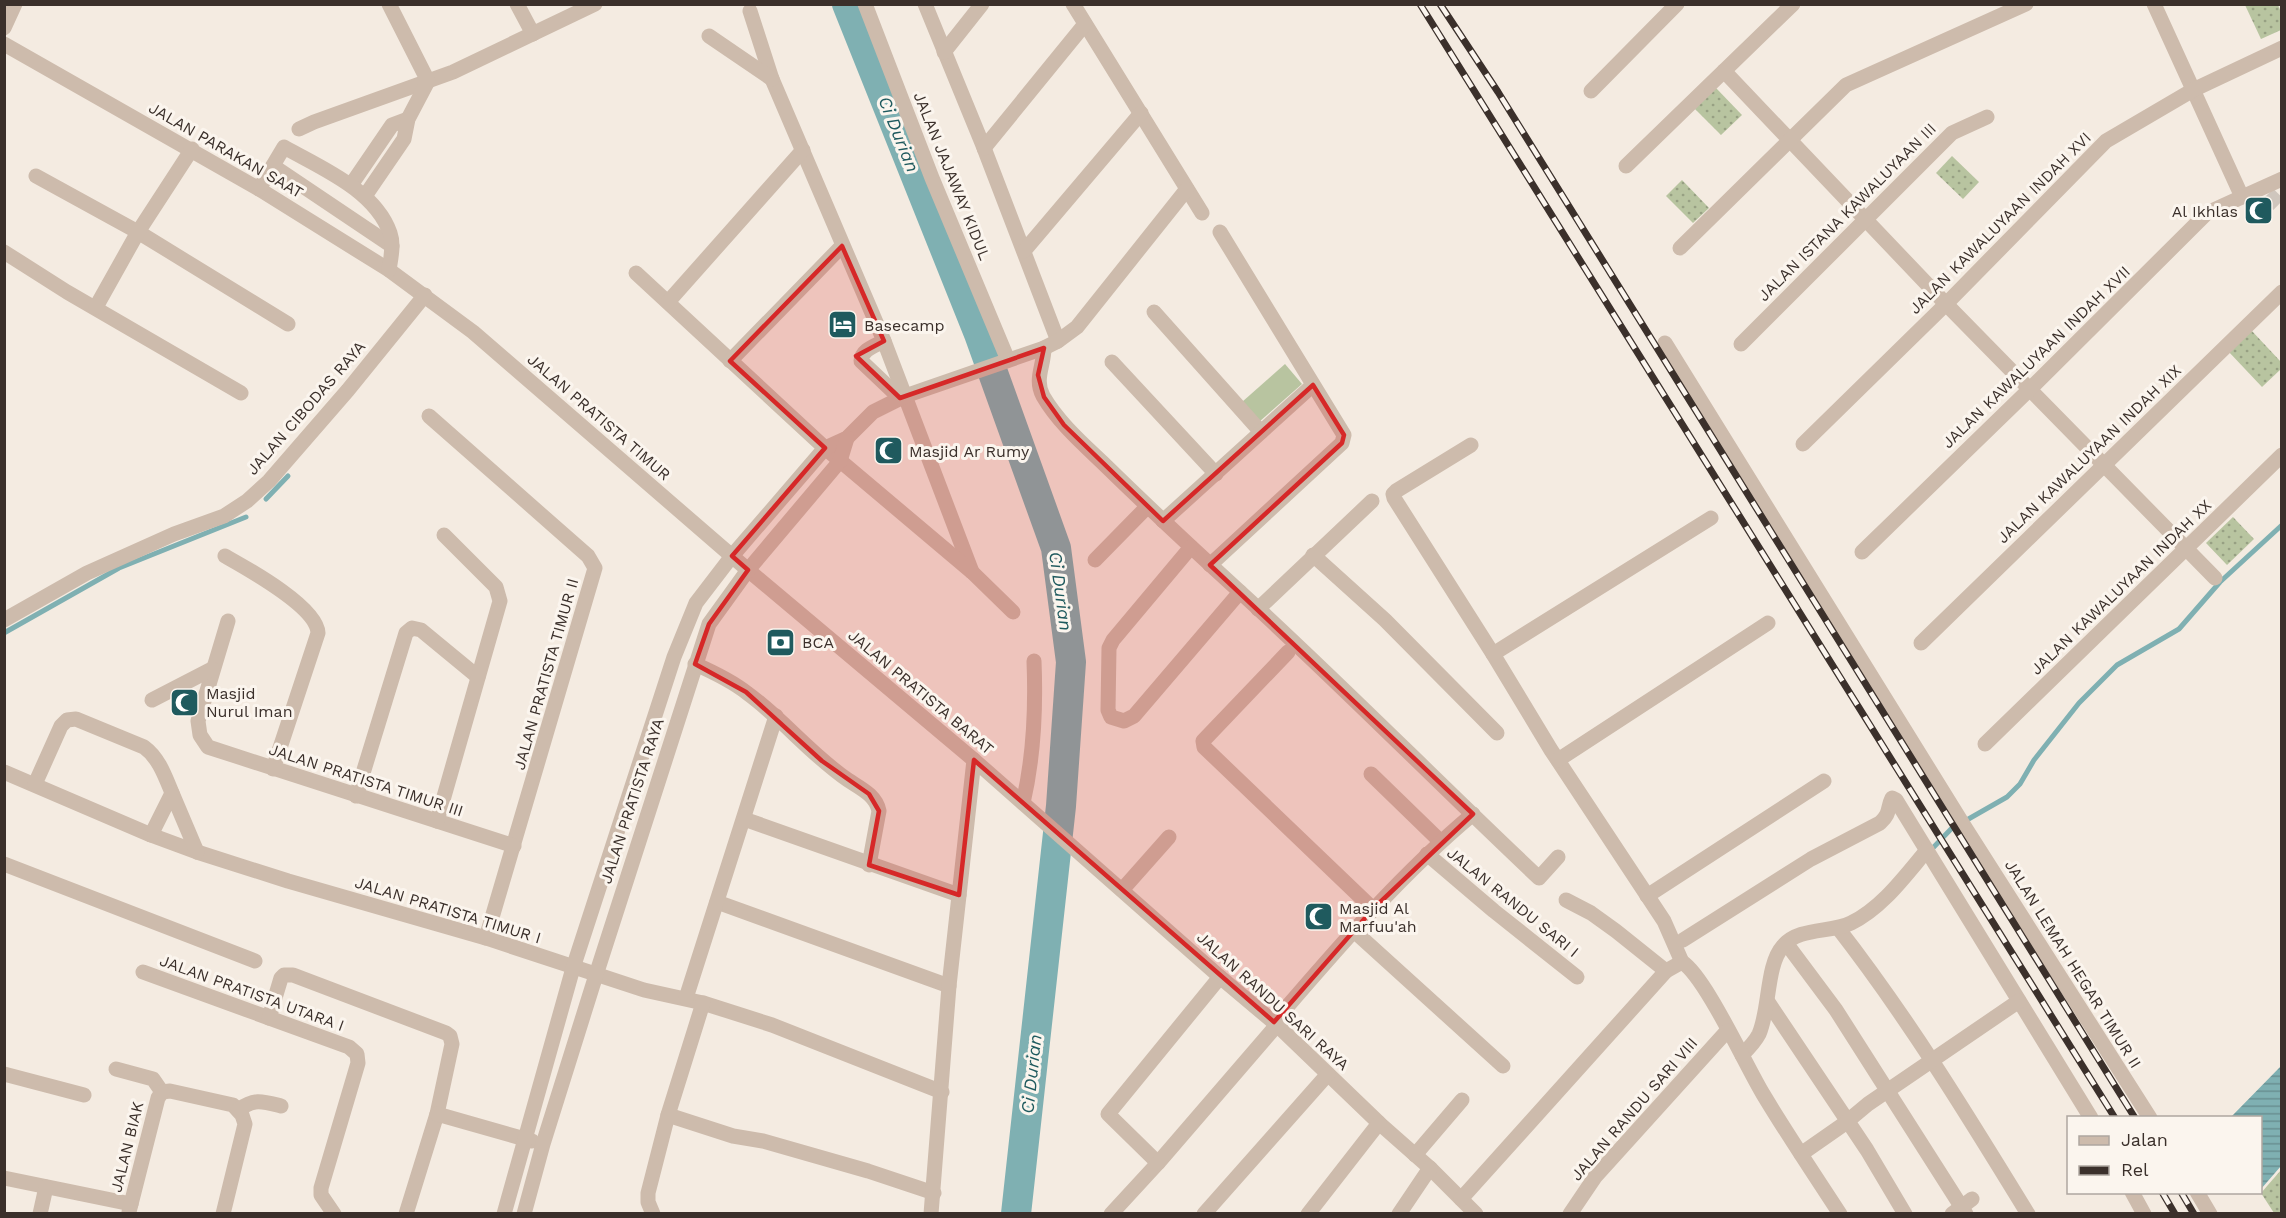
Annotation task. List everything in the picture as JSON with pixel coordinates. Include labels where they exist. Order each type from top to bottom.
[{"type":"street","points":[[4,28],[15,4]]},
{"type":"street","points":[[389,4],[428,81]]},
{"type":"street","points":[[517,4],[533,34]]},
{"type":"street","points":[[299,129],[453,72],[595,4]]},
{"type":"street","name":"JALAN JAJAWAY KIDUL","points":[[865,4],[1006,361]]},
{"type":"street","points":[[925,4],[984,148],[1058,341]]},
{"type":"street","points":[[944,52],[982,4]]},
{"type":"street","points":[[1073,4],[1202,213]]},
{"type":"street","points":[[1591,91],[1677,4]]},
{"type":"street","points":[[1626,166],[1793,4]]},
{"type":"street","points":[[1680,248],[1846,85],[2026,4]]},
{"type":"street","points":[[2154,4],[2242,197]]},
{"type":"street","points":[[750,11],[772,80],[884,341],[903,397],[972,573]]},
{"type":"street","points":[[984,148],[1085,24]]},
{"type":"street","points":[[709,36],[772,80]]},
{"type":"street","name":"JALAN PARAKAN SAAT","points":[[4,44],[259,189],[425,295]]},
{"type":"street","name":"JALAN KAWALUYAAN INDAH XVI","points":[[1803,444],[1946,304],[2106,141],[2193,90],[2282,48]]},
{"type":"street","points":[[1724,71],[2029,390],[2215,578]]},
{"type":"street","points":[[365,196],[404,139],[408,119],[428,81]]},
{"type":"street","points":[[1024,251],[1142,113]]},
{"type":"street","name":"JALAN ISTANA KAWALUYAAN III","points":[[1741,344],[1952,133],[1987,117]]},
{"type":"street","points":[[351,185],[392,125],[408,119]]},
{"type":"street","points":[[259,189],[284,147],[351,185],[365,196],[386,223],[391,234],[389,270]]},
{"type":"street","points":[[96,307],[138,232],[192,150]]},
{"type":"street","points":[[668,302],[803,150]]},
{"type":"street","points":[[273,166],[392,246]]},
{"type":"street","points":[[36,176],[138,232],[288,324]]},
{"type":"street","name":"JALAN KAWALUYAAN INDAH XVII","points":[[1862,552],[2207,213],[2242,197],[2265,191],[2282,179]]},
{"type":"street","points":[[825,448],[847,438],[873,412],[903,397],[1044,348],[1058,341],[1077,327],[1187,189]]},
{"type":"street","points":[[1209,565],[1344,439],[1344,435],[1220,232]]},
{"type":"street","points":[[730,361],[842,246]]},
{"type":"street","points":[[4,252],[67,292],[241,393]]},
{"type":"street","points":[[636,273],[825,448],[972,573],[1013,612]]},
{"type":"street","name":"JALAN KAWALUYAAN INDAH XIX","points":[[1921,643],[2282,292]]},
{"type":"street","name":"JALAN PRATISTA TIMUR","points":[[425,295],[473,332],[748,570]]},
{"type":"street","name":"JALAN CIBODAS RAYA","points":[[4,620],[87,573],[174,534],[224,516],[248,501],[269,481],[341,398],[425,295]]},
{"type":"street","points":[[1154,312],[1261,432]]},
{"type":"street","points":[[884,341],[866,350],[861,361],[903,397]]},
{"type":"street","name":"JALAN LEMAH HEGAR TIMUR II","points":[[1665,343],[1962,823],[2149,1116]]},
{"type":"street","points":[[1044,348],[1044,360],[1038,375],[1038,385],[1064,425],[1147,507],[1258,609],[1539,878],[1558,856]]},
{"type":"street","points":[[1112,362],[1216,474]]},
{"type":"street","points":[[1163,521],[1314,385]]},
{"type":"street","name":"JALAN PRATISTA TIMUR II","points":[[429,416],[588,556],[595,568],[486,938]]},
{"type":"street","name":"JALAN PRATISTA RAYA","points":[[524,1214],[543,1144],[596,975],[695,664],[710,624],[748,570],[840,461],[847,438]]},
{"type":"street","points":[[1471,445],[1393,494],[1558,760],[1664,921],[1682,962],[1706,992],[1762,1092],[1840,1214]]},
{"type":"street","name":"JALAN PRATISTA RAYA","points":[[504,1214],[573,968],[674,657],[690,615],[703,593],[732,555],[825,448]]},
{"type":"street","name":"JALAN KAWALUYAAN INDAH XX","points":[[1985,744],[2282,455]]},
{"type":"street","points":[[1258,609],[1372,501]]},
{"type":"street","points":[[1095,560],[1147,507]]},
{"type":"street","points":[[1493,654],[1711,518]]},
{"type":"street","points":[[437,821],[499,609],[499,593],[496,587],[444,535]]},
{"type":"street","points":[[1191,547],[1121,629],[1109,648],[1108,710],[1111,717],[1124,721],[1134,716],[1240,592]]},
{"type":"street","points":[[1313,555],[1385,620],[1497,733]]},
{"type":"street","points":[[225,556],[266,580],[308,613],[318,627],[318,633],[273,769]]},
{"type":"street","name":"JALAN PRATISTA BARAT","points":[[748,570],[974,760],[1042,821]]},
{"type":"street","points":[[703,593],[721,606]]},
{"type":"street","points":[[152,700],[212,669],[228,621]]},
{"type":"street","points":[[1558,760],[1768,623]]},
{"type":"street","points":[[356,796],[404,636],[412,628],[421,630],[478,677]]},
{"type":"street","points":[[1288,652],[1203,741],[1204,747],[1373,909]]},
{"type":"street","points":[[1023,803],[1032,760],[1035,724],[1034,662]]},
{"type":"street","points":[[695,664],[746,692],[776,716],[822,761],[869,794],[879,811],[869,865]]},
{"type":"street","name":"JALAN PRATISTA TIMUR III","points":[[212,669],[198,721],[200,735],[208,747],[514,846]]},
{"type":"street","points":[[686,998],[776,716]]},
{"type":"street","points":[[36,784],[61,726],[67,720],[76,719],[144,747],[157,760],[197,852]]},
{"type":"street","points":[[932,1214],[949,986],[974,760]]},
{"type":"street","name":"JALAN PRATISTA TIMUR I","points":[[4,772],[151,835],[197,852],[288,881],[486,938],[644,990],[703,1002],[772,1025],[942,1092]]},
{"type":"street","points":[[1371,774],[1440,841]]},
{"type":"street","points":[[1647,896],[1824,781]]},
{"type":"street","points":[[151,835],[172,793]]},
{"type":"street","points":[[1683,940],[1811,859],[1880,823],[1889,814],[1893,798],[2090,1116]]},
{"type":"street","points":[[1111,1214],[1158,1163],[1373,909],[1440,841],[1473,814]]},
{"type":"street","points":[[744,819],[959,895]]},
{"type":"street","name":"JALAN RANDU SARI RAYA","points":[[1042,821],[1275,1023],[1476,1214]]},
{"type":"street","points":[[1122,890],[1169,837]]},
{"type":"street","points":[[1742,1055],[1759,1035],[1768,1002],[1774,962],[1786,943],[1795,937],[1838,928],[1865,915],[1928,852]]},
{"type":"street","name":"JALAN RANDU SARI I","points":[[1427,854],[1577,977]]},
{"type":"street","points":[[4,864],[255,961]]},
{"type":"street","points":[[1566,900],[1591,913],[1666,971]]},
{"type":"street","points":[[717,902],[949,986]]},
{"type":"street","points":[[1838,928],[1872,972],[1982,1138],[2028,1214]]},
{"type":"street","points":[[1354,930],[1503,1066]]},
{"type":"street","points":[[1786,943],[1836,1010],[1963,1208]]},
{"type":"street","points":[[1461,1199],[1666,971],[1682,962]]},
{"type":"street","name":"JALAN PRATISTA UTARA I","points":[[143,972],[349,1047],[358,1058],[321,1188],[321,1195],[334,1214]]},
{"type":"street","points":[[269,1018],[281,978],[284,975],[293,975],[450,1036],[452,1044],[437,1114],[406,1214]]},
{"type":"street","points":[[1158,1163],[1108,1114],[1220,977]]},
{"type":"street","points":[[1801,1154],[2019,1001]]},
{"type":"street","points":[[653,1214],[648,1202],[648,1193],[668,1115],[703,1002]]},
{"type":"street","points":[[1768,1002],[1905,1214]]},
{"type":"street","name":"JALAN RANDU SARI VIII","points":[[1570,1214],[1595,1177],[1727,1030]]},
{"type":"street","points":[[116,1069],[153,1079],[162,1092],[170,1091],[233,1105],[238,1110],[245,1124],[223,1214]]},
{"type":"street","points":[[4,1074],[84,1095]]},
{"type":"street","points":[[1204,1214],[1328,1074]]},
{"type":"street","name":"JALAN BIAK","points":[[130,1209],[158,1098],[162,1092]]},
{"type":"street","points":[[1415,1155],[1462,1100]]},
{"type":"street","points":[[238,1110],[248,1103],[257,1101],[281,1106]]},
{"type":"street","points":[[437,1114],[543,1144]]},
{"type":"street","points":[[668,1115],[733,1136],[763,1141],[868,1171],[934,1193]]},
{"type":"street","points":[[1308,1214],[1379,1123]]},
{"type":"street","points":[[1399,1214],[1430,1168]]},
{"type":"street","points":[[4,1178],[130,1209]]},
{"type":"street","points":[[40,1214],[46,1187]]},
{"type":"street","points":[[2133,1194],[2144,1214]]},
{"type":"street","points":[[2198,1194],[2210,1214]]},
{"type":"highlighted area","points":[[842,246],[884,341],[856,356],[900,398],[1044,348],[1038,375],[1044,397],[1064,425],[1163,521],[1313,385],[1344,435],[1342,443],[1210,565],[1473,814],[1373,909],[1274,1022],[974,760],[959,895],[869,865],[879,811],[869,794],[822,761],[746,692],[695,664],[709,624],[748,570],[732,556],[825,448],[730,361]]},
{"type":"green space","points":[[2245,5],[2278,5],[2281,12],[2281,30],[2261,39]]},
{"type":"green space","points":[[1716,88],[1742,115],[1721,135],[1694,108]]},
{"type":"green space","points":[[1952,156],[1979,182],[1963,199],[1936,173]]},
{"type":"green space","points":[[1682,180],[1709,208],[1693,223],[1666,196]]},
{"type":"green space","points":[[2251,330],[2281,362],[2281,369],[2262,387],[2228,351]]},
{"type":"green space","points":[[1285,364],[1302,384],[1259,422],[1242,402]]},
{"type":"green space","points":[[2233,517],[2254,539],[2227,565],[2206,543]]},
{"type":"green space","points":[[2281,1170],[2281,1213],[2274,1213],[2262,1192]]},
{"type":"water","points":[[2281,1066],[2281,1166],[2262,1188],[2262,1116],[2232,1116]]},
{"type":"waterway","name":"Ci Durian","points":[[847,4],[979,334],[1056,548],[1071,662],[1061,806],[1016,1214]]},
{"type":"waterway","points":[[266,499],[288,476]]},
{"type":"waterway","points":[[4,633],[119,568],[246,517]]},
{"type":"waterway","points":[[1930,851],[1951,829],[2007,797],[2020,784],[2034,760],[2079,703],[2117,665],[2179,629],[2220,582],[2282,525]]},
{"type":"tunnel","points":[[2268,194],[2282,208]]},
{"type":"railway","points":[[1420,4],[2114,1116]]},
{"type":"railway","points":[[1440,4],[1498,92],[2134,1116]]},
{"type":"railway","points":[[2163,1194],[2175,1214]]},
{"type":"railway","points":[[2182,1194],[2194,1214]]},
{"type":"place","name":"Al Ikhlas","points":[[2259,211]]},
{"type":"place","name":"Basecamp","points":[[843,325]]},
{"type":"place","name":"Masjid Ar Rumy","points":[[888,451]]},
{"type":"place","name":"BCA","points":[[781,642]]},
{"type":"place","name":"Masjid Nurul Iman","points":[[185,702]]},
{"type":"place","name":"Masjid Al Marfuu'ah","points":[[1318,917]]}]
